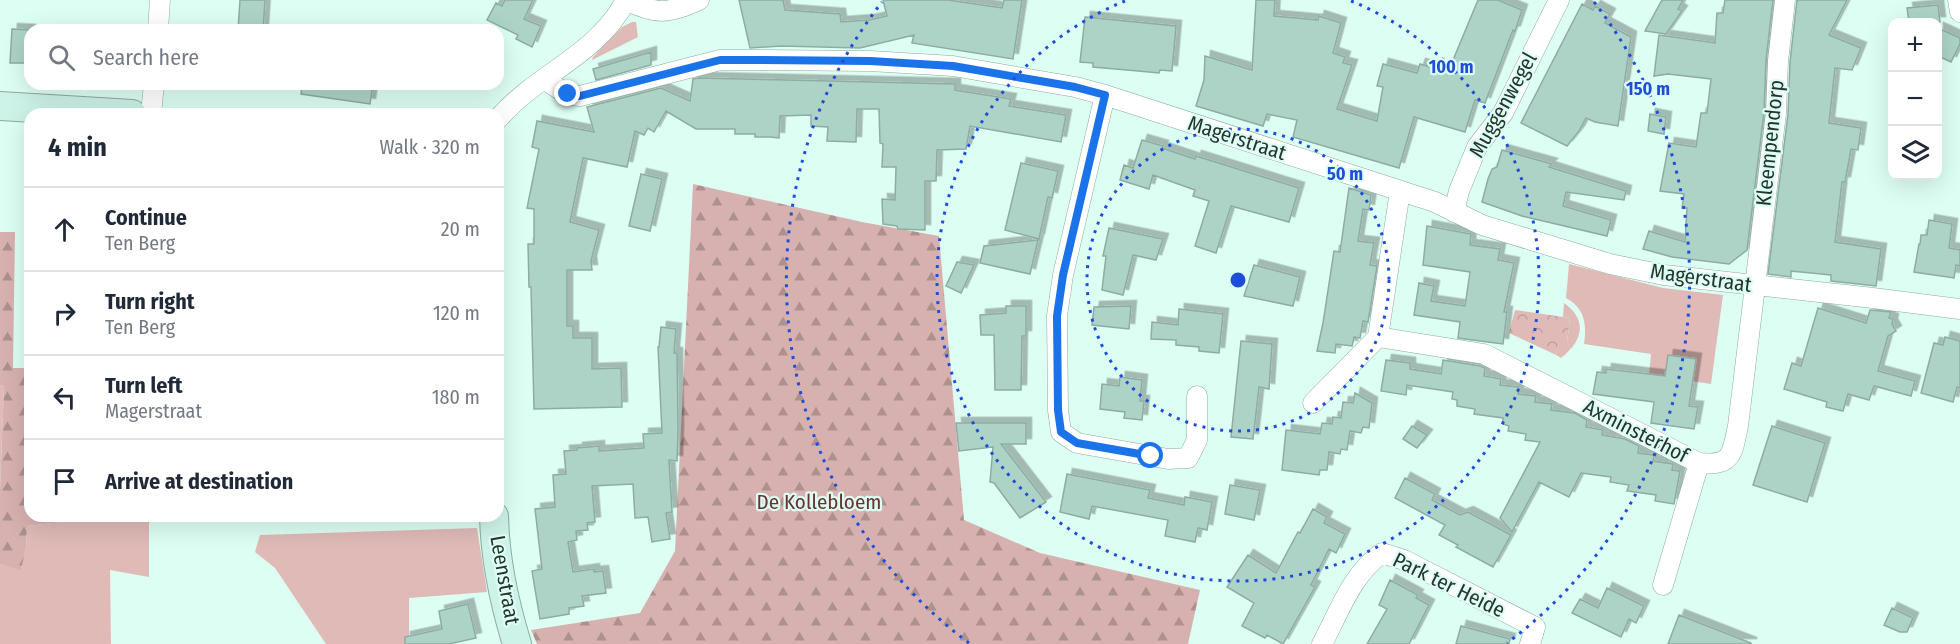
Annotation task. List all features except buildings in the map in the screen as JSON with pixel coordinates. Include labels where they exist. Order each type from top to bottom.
[{"type":"street","points":[[158,24],[160,0]]},
{"type":"street","points":[[504,112],[510,104],[598,38],[612,23],[626,0],[655,12],[672,10],[699,0]]},
{"type":"street","name":"Muggenwegel","points":[[1454,212],[1459,191],[1477,147],[1503,113],[1559,0]]},
{"type":"street","name":"Kleempendorp","points":[[1755,286],[1776,113],[1778,61],[1785,0]]},
{"type":"street","points":[[1958,0],[1960,12]]},
{"type":"street","name":"Magerstraat","points":[[544,79],[568,94],[580,96],[720,60],[870,61],[953,66],[1075,87],[1105,95],[1435,202],[1482,225],[1611,264],[1664,275],[1873,297],[1960,309]]},
{"type":"street","points":[[152,108],[154,90]]},
{"type":"street","points":[[1105,95],[1063,275],[1057,316],[1058,410],[1061,432],[1077,443],[1168,459],[1188,458],[1197,440],[1197,396]]},
{"type":"street","points":[[0,106],[33,108]]},
{"type":"street","points":[[1313,404],[1378,337],[1400,191]]},
{"type":"street","name":"Axminsterhof","points":[[1378,337],[1484,354],[1699,464],[1718,465],[1727,459],[1734,447],[1755,286]]},
{"type":"street","points":[[1663,585],[1699,464]]},
{"type":"street","name":"Leenstraat","points":[[494,522],[503,596],[517,644]]},
{"type":"street","name":"Park ter Heide","points":[[1322,644],[1356,578],[1372,560],[1382,553],[1404,560],[1535,627],[1530,644]]},
{"type":"green space","points":[[636,22],[638,37],[592,60],[622,27]]},
{"type":"green space","name":"De Kollebloem","points":[[693,184],[862,222],[939,236],[964,520],[1040,553],[1200,590],[1188,644],[537,644],[531,630],[640,613],[675,551]]},
{"type":"green space","points":[[0,232],[15,232],[13,368],[24,368],[24,522],[61,522],[27,526],[26,548],[21,570],[0,564],[4,386],[0,385]]},
{"type":"green space","points":[[1569,264],[1663,288],[1723,295],[1711,384],[1649,375],[1651,354],[1584,344],[1585,324],[1581,312],[1566,298]]},
{"type":"green space","points":[[1564,303],[1577,316],[1580,330],[1574,345],[1561,358],[1556,355],[1559,342],[1567,343],[1570,318],[1563,317]]},
{"type":"green space","points":[[1515,310],[1570,318],[1567,343],[1559,343],[1556,355],[1509,333]]},
{"type":"green space","points":[[0,385],[4,386],[0,488]]},
{"type":"green space","points":[[61,522],[149,522],[149,577],[110,570],[111,644],[0,644],[0,564],[21,569],[26,548],[27,526]]},
{"type":"green space","points":[[477,528],[487,592],[409,598],[409,644],[326,644],[275,568],[255,552],[260,535]]},
{"type":"route","points":[[568,94],[580,96],[603,91],[720,60],[754,60],[870,61],[953,66],[1075,87],[1105,95],[1063,275],[1057,316],[1058,410],[1061,432],[1077,443],[1151,456]]}]
